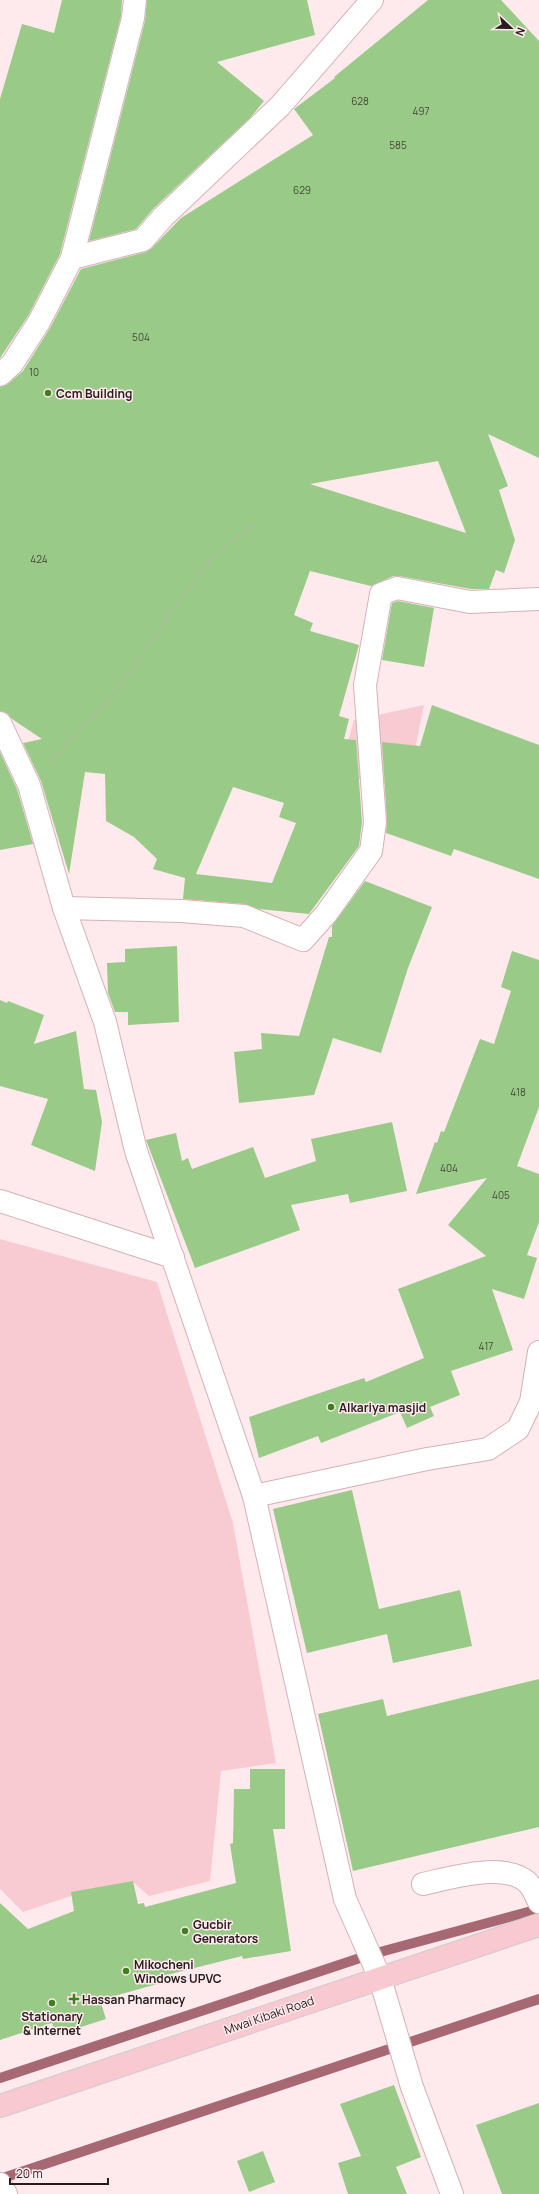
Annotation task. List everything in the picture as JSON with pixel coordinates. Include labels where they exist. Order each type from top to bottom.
[{"type":"main road","name":"Mwai Kibaki Road","points":[[0,2106],[539,1925]]},
{"type":"street","points":[[0,375],[12,364],[39,322],[72,258],[133,18],[134,0]]},
{"type":"street","points":[[72,258],[143,240],[163,217],[280,106],[372,0]]},
{"type":"street","points":[[64,908],[180,911],[244,916],[303,940],[326,914],[371,851],[375,822],[365,685],[381,594],[398,588],[470,602],[539,599]]},
{"type":"street","points":[[0,722],[29,785],[64,908],[105,1022],[136,1150],[254,1496],[345,1900],[380,1978],[412,2087],[452,2194]]},
{"type":"street","points":[[0,1201],[173,1257]]},
{"type":"street","points":[[254,1496],[427,1459],[488,1449],[518,1429],[531,1402],[539,1352]]},
{"type":"street","points":[[423,1884],[474,1873],[514,1874],[528,1883],[539,1902]]},
{"type":"street","points":[[0,2184],[6,2194]]},
{"type":"path","points":[[29,785],[114,694],[211,558],[255,523]]},
{"type":"shaded area","points":[[424,705],[407,789],[339,775],[354,720]]},
{"type":"shaded area","points":[[0,1239],[157,1282],[233,1523],[276,1763],[221,1771],[210,1881],[149,1896],[133,1882],[92,1889],[23,1912],[0,1889]]},
{"type":"building","points":[[62,0],[122,0],[121,16],[60,254],[28,316],[0,358],[0,99],[22,24],[54,33]]},
{"type":"building","points":[[147,0],[307,0],[315,35],[217,62],[264,101],[250,118],[154,208],[136,229],[89,241],[145,21]]},
{"type":"building","points":[[428,0],[501,0],[539,41],[539,458],[488,434],[508,486],[499,490],[515,540],[504,573],[496,570],[489,589],[471,589],[399,576],[393,576],[371,586],[310,571],[294,615],[313,623],[310,631],[359,645],[339,716],[349,719],[344,739],[356,740],[362,822],[359,846],[309,914],[259,909],[245,904],[183,899],[185,878],[153,869],[157,859],[134,837],[106,821],[105,774],[85,772],[69,874],[41,781],[23,743],[42,739],[12,719],[7,713],[0,711],[0,387],[8,384],[23,371],[50,328],[81,269],[146,252],[152,248],[181,218],[313,135],[294,109],[335,78],[334,77]],"holes":[[[438,461],[466,533],[310,484]],[[233,787],[284,803],[279,817],[296,823],[272,883],[196,874]]]},
{"type":"building","points":[[398,601],[434,608],[424,667],[382,660],[392,603]]},
{"type":"building","points":[[432,705],[539,745],[539,879],[454,849],[451,856],[386,833],[387,821],[382,742],[420,746]]},
{"type":"building","points":[[0,752],[17,789],[33,844],[0,850]]},
{"type":"building","points":[[365,881],[432,907],[408,968],[381,1053],[333,1038],[314,1095],[239,1103],[234,1052],[262,1049],[261,1033],[299,1036],[329,937],[332,937],[332,926]]},
{"type":"building","points":[[177,946],[179,1022],[128,1025],[128,1012],[115,1012],[108,993],[107,963],[125,962],[125,949]]},
{"type":"building","points":[[512,951],[539,960],[539,1107],[517,1166],[539,1174],[539,1222],[527,1255],[537,1258],[524,1299],[492,1289],[513,1350],[451,1371],[460,1395],[430,1407],[434,1416],[407,1428],[400,1412],[321,1443],[318,1436],[259,1458],[249,1417],[364,1378],[366,1382],[424,1358],[398,1289],[486,1256],[448,1225],[487,1178],[416,1194],[435,1142],[437,1143],[441,1131],[444,1132],[480,1039],[494,1044],[511,991],[501,987]]},
{"type":"building","points":[[0,1000],[7,1003],[8,1001],[44,1015],[34,1044],[76,1031],[84,1089],[96,1090],[102,1122],[95,1171],[31,1145],[48,1099],[0,1086]]},
{"type":"building","points":[[392,1122],[407,1191],[350,1203],[348,1194],[291,1205],[300,1230],[195,1268],[146,1140],[176,1133],[182,1161],[188,1158],[192,1169],[253,1147],[265,1178],[316,1161],[311,1139]]},
{"type":"building","points":[[352,1490],[379,1609],[460,1590],[472,1646],[393,1663],[387,1634],[307,1653],[273,1509]]},
{"type":"building","points":[[539,1679],[539,1827],[353,1871],[318,1714],[383,1699],[387,1716]]},
{"type":"building","points":[[250,1769],[285,1769],[285,1829],[273,1829],[291,1951],[243,1959],[242,1956],[159,1977],[161,1983],[100,2000],[106,2019],[56,2035],[52,2023],[0,2040],[0,1903],[28,1929],[74,1911],[71,1892],[133,1881],[138,1904],[144,1903],[145,1907],[236,1883],[230,1844],[233,1843],[234,1789],[250,1789]]},
{"type":"building","points":[[394,2085],[421,2157],[396,2167],[407,2194],[348,2194],[338,2163],[361,2156],[340,2104]]},
{"type":"building","points":[[539,2103],[539,2194],[502,2194],[476,2125]]},
{"type":"building","points":[[263,2151],[275,2182],[249,2192],[237,2161]]},
{"type":"waterway","points":[[0,2078],[369,1955],[539,1909]]},
{"type":"waterway","points":[[0,2179],[539,1999]]},
{"type":"place","name":"Ccm Building","points":[[48,393]]},
{"type":"place","name":"Alkariya masjid","points":[[331,1407]]},
{"type":"place","name":"Gucbir Generators","points":[[185,1931]]},
{"type":"place","name":"Mikocheni Windows UPVC","points":[[126,1971]]},
{"type":"place","name":"Hassan Pharmacy","points":[[74,1999]]},
{"type":"place","name":"Stationary & Internet","points":[[52,2003]]}]
